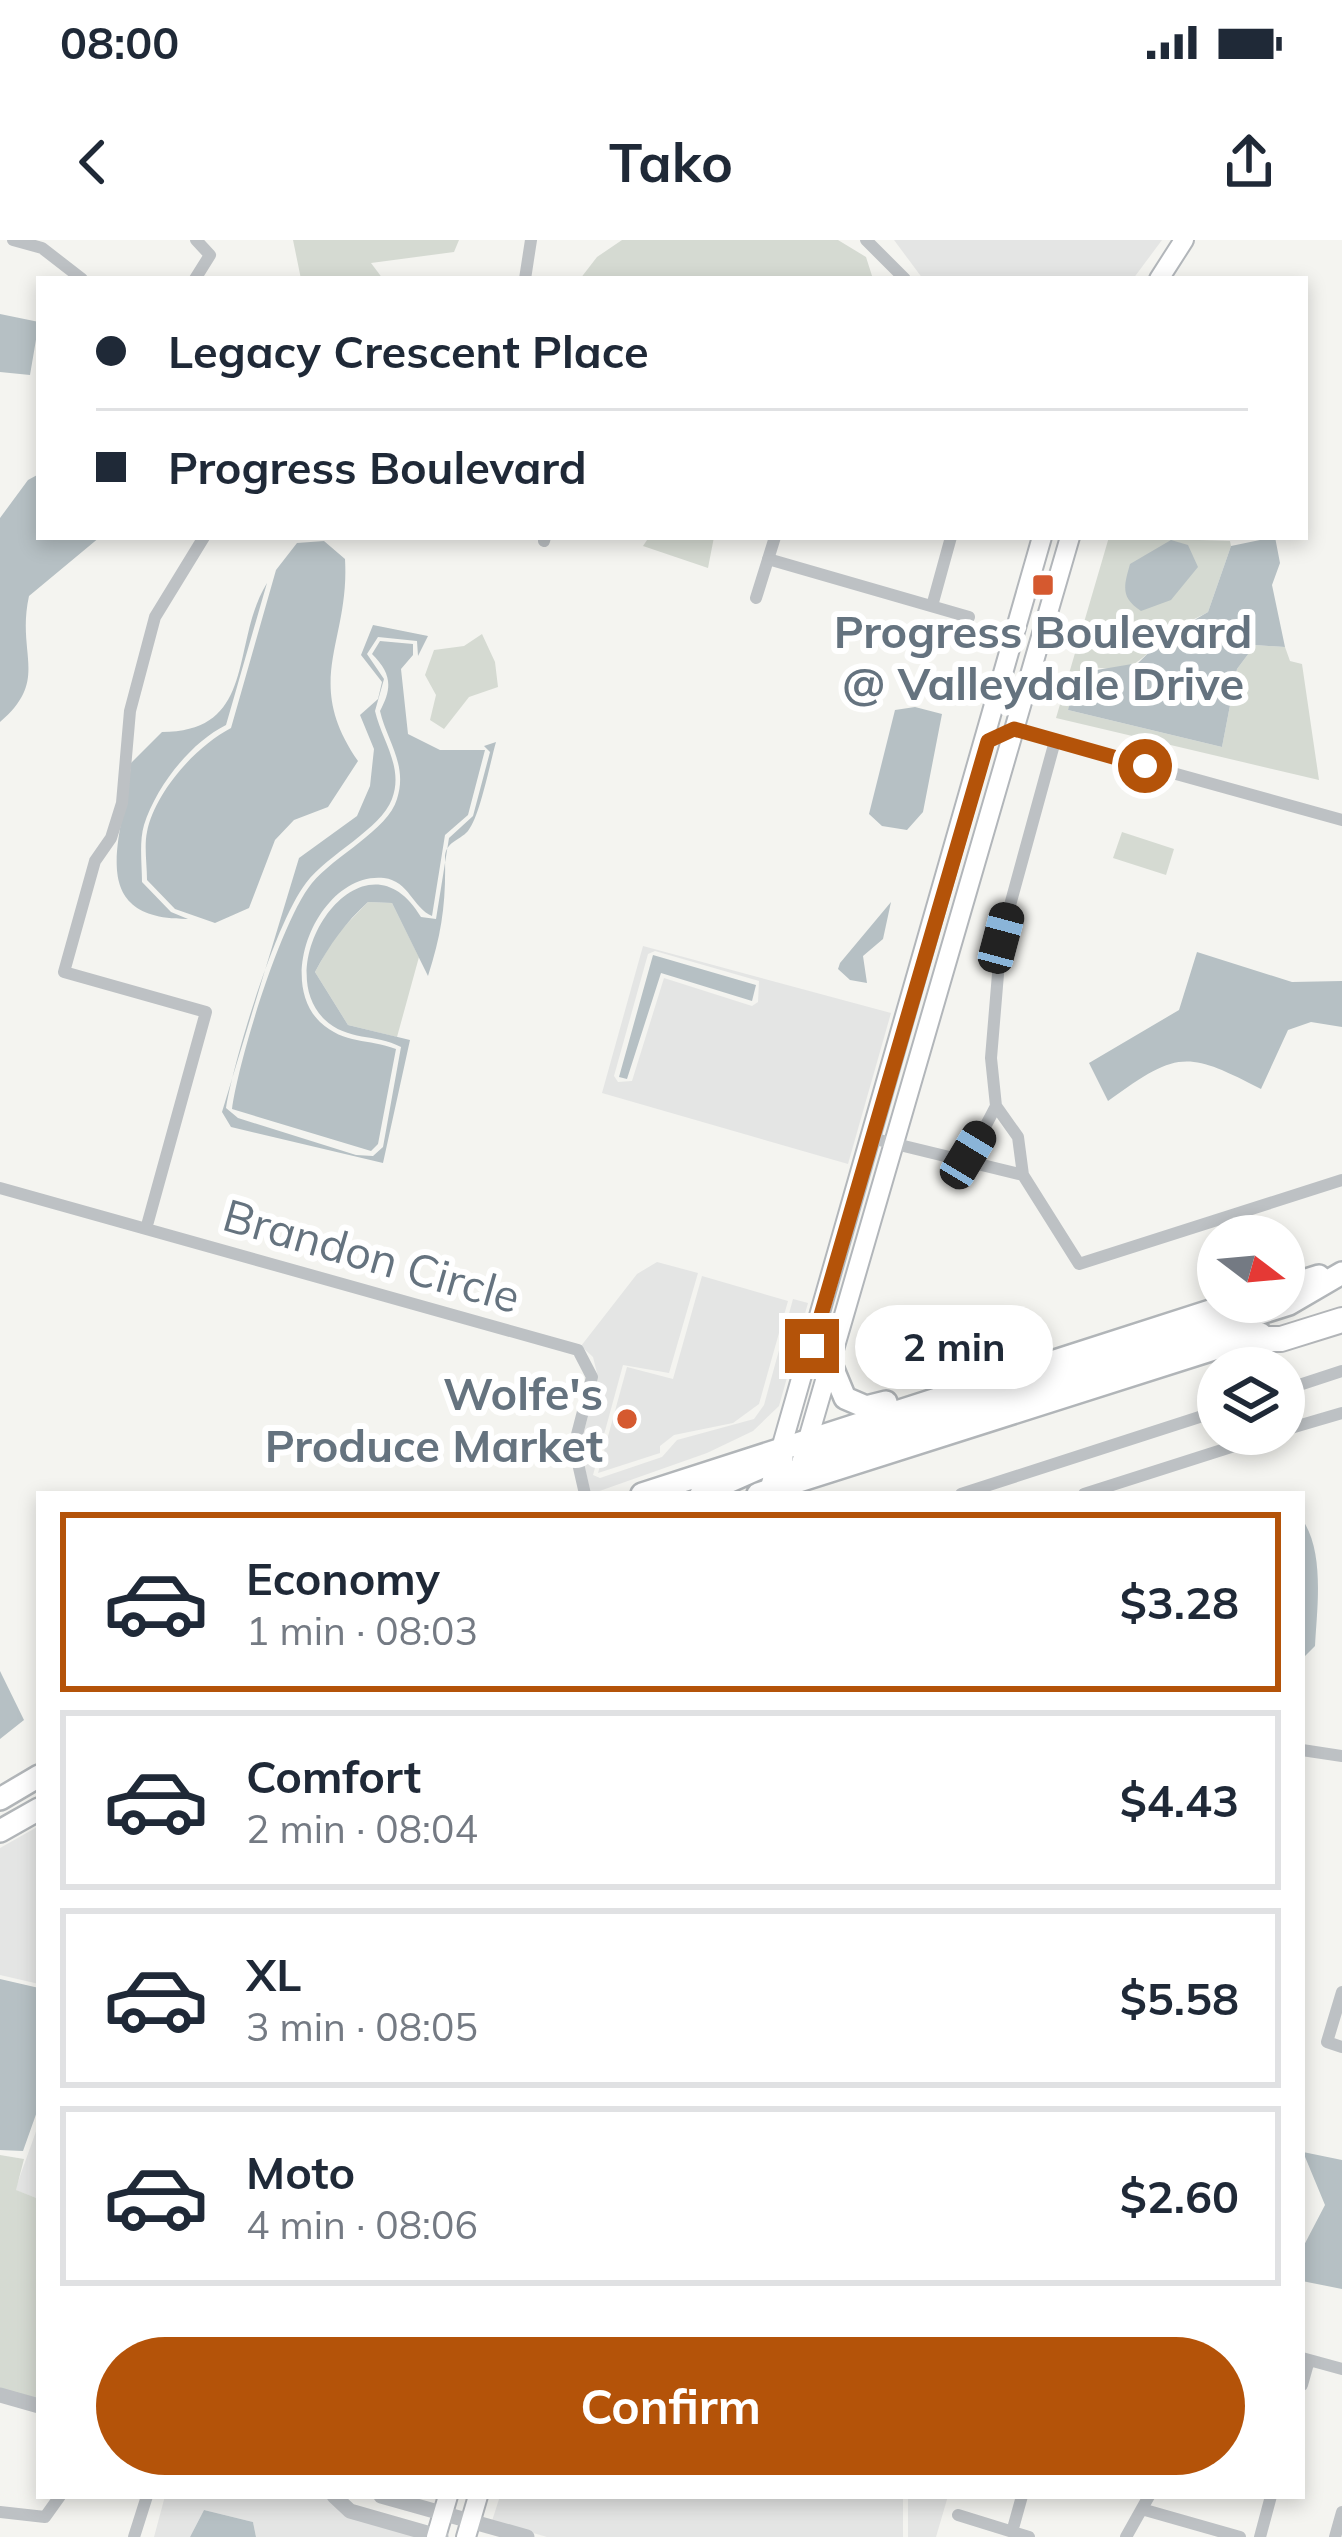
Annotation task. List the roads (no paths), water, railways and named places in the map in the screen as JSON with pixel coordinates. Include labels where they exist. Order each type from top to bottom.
[{"type":"highway","points":[[1246,1339],[1281,1340],[1342,1320]]},
{"type":"main road","points":[[1161,276],[1184,240]]},
{"type":"main road","points":[[780,1481],[1041,540]]},
{"type":"main road","points":[[780,1481],[807,1440],[1069,540]]},
{"type":"main road","points":[[988,741],[1014,729]]},
{"type":"main road","points":[[907,1103],[905,1088],[954,900],[949,876]]},
{"type":"main road","points":[[674,1491],[780,1481],[848,1444],[1289,1304],[1342,1271]]},
{"type":"main road","points":[[1305,1281],[1342,1271]]},
{"type":"main road","points":[[719,1491],[780,1481],[1342,1308]]},
{"type":"main road","points":[[807,1440],[1197,1315]]},
{"type":"main road","points":[[830,1362],[845,1398],[866,1407],[1120,1327],[1165,1325]]},
{"type":"main road","points":[[0,1799],[36,1778]]},
{"type":"main road","points":[[0,1816],[36,1795]]},
{"type":"main road","points":[[0,1832],[36,1811]]},
{"type":"main road","points":[[468,2529],[477,2499]]},
{"type":"main road","points":[[438,2537],[445,2504]]},
{"type":"street","points":[[14,240],[42,248],[78,276]]},
{"type":"street","points":[[196,240],[210,254],[197,276]]},
{"type":"street","points":[[525,276],[531,240]]},
{"type":"street","points":[[866,240],[902,276]]},
{"type":"street","points":[[146,1229],[206,1012],[64,971],[95,862],[111,838],[122,803],[130,711],[155,617],[202,540]]},
{"type":"street","points":[[756,598],[774,540]]},
{"type":"street","points":[[932,607],[950,540]]},
{"type":"street","points":[[768,559],[969,617]]},
{"type":"street","points":[[1014,729],[1342,820]]},
{"type":"street","points":[[1055,741],[1001,938],[991,1032],[996,1106],[1018,1138],[1023,1175],[1079,1264],[1342,1180]]},
{"type":"street","points":[[966,1163],[996,1106]]},
{"type":"street","points":[[872,1138],[1023,1175]]},
{"type":"street","name":"Brandon Circle","points":[[0,1188],[578,1350],[592,1377],[574,1446],[584,1491]]},
{"type":"street","points":[[1305,1383],[1342,1371]]},
{"type":"street","points":[[1305,1424],[1342,1413]]},
{"type":"street","points":[[970,1491],[1197,1418]]},
{"type":"street","points":[[1093,1491],[1206,1455]]},
{"type":"street","points":[[1305,1750],[1342,1756]]},
{"type":"street","points":[[1342,1992],[1327,2042],[1342,2047]]},
{"type":"street","points":[[1305,2359],[1342,2369]]},
{"type":"street","points":[[0,2395],[36,2405]]},
{"type":"street","points":[[0,2512],[45,2517],[58,2499]]},
{"type":"street","points":[[134,2537],[146,2499]]},
{"type":"street","points":[[337,2499],[350,2511],[438,2537]]},
{"type":"street","points":[[405,2499],[445,2504],[468,2529],[527,2537]]},
{"type":"street","points":[[1012,2532],[1021,2499]]},
{"type":"street","points":[[1260,2537],[1270,2499]]},
{"type":"street","points":[[1126,2537],[1147,2503],[1240,2537]]},
{"type":"street","points":[[1335,2537],[1342,2512]]},
{"type":"street","points":[[958,2515],[1029,2537]]},
{"type":"place","name":"Progress Boulevard @ Valleydale Drive","points":[[1043,585]]},
{"type":"place","name":"Wolfe's Produce Market","points":[[627,1419]]}]
